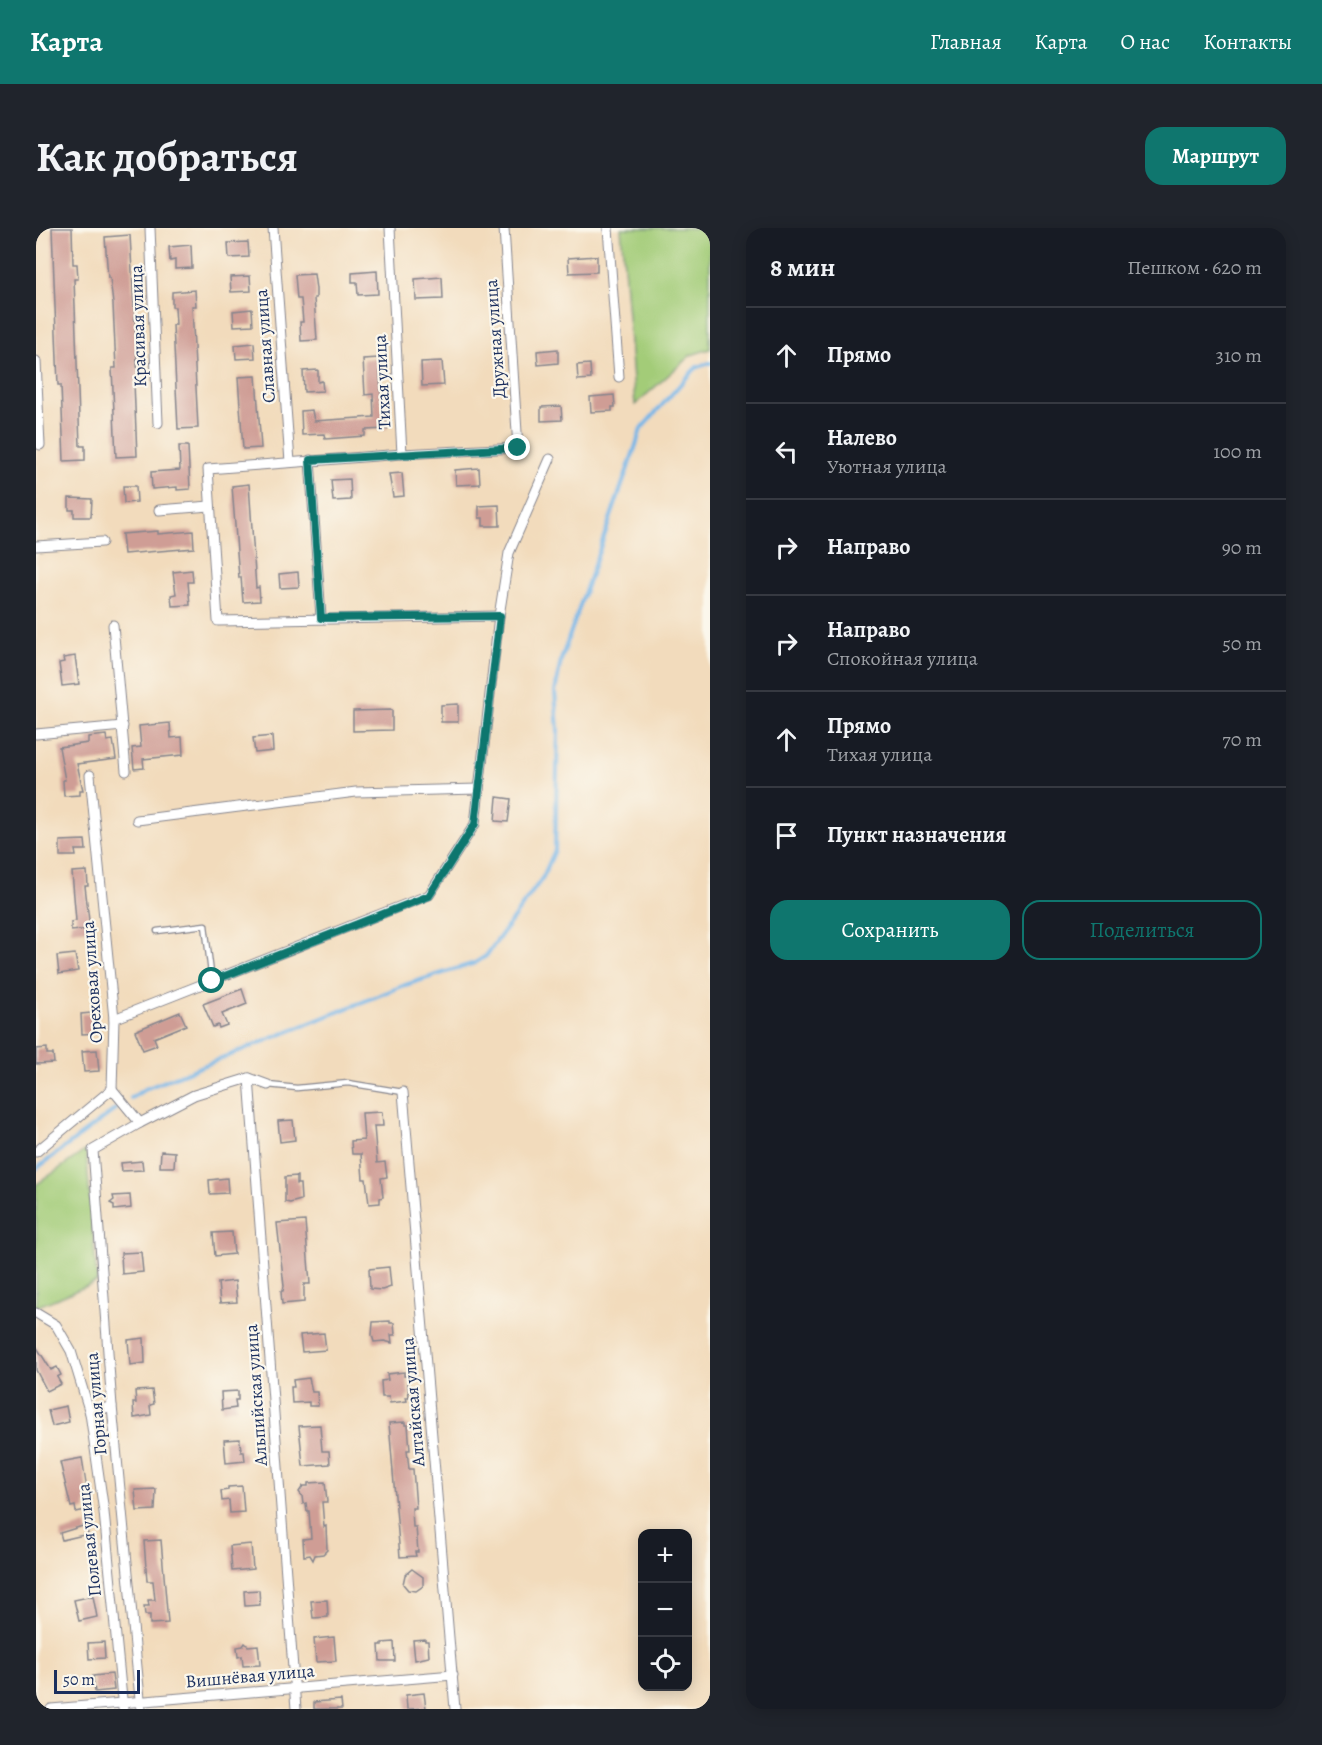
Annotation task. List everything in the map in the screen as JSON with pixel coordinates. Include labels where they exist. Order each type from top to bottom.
[{"type":"street","name":"Красивая улица","points":[[150,228],[158,423]]},
{"type":"street","name":"Славная улица","points":[[273,228],[291,462]]},
{"type":"street","name":"Тихая улица","points":[[390,228],[402,454],[518,448]]},
{"type":"street","name":"Дружная улица","points":[[504,228],[518,448]]},
{"type":"street","points":[[608,228],[619,377]]},
{"type":"street","points":[[36,361],[40,446]]},
{"type":"street","points":[[402,454],[208,469],[218,621],[500,616]]},
{"type":"street","points":[[114,1019],[429,896],[475,824],[509,553],[550,459]]},
{"type":"street","points":[[310,460],[321,618]]},
{"type":"street","points":[[159,510],[210,506]]},
{"type":"street","points":[[36,546],[102,542]]},
{"type":"street","points":[[113,625],[126,771]]},
{"type":"street","points":[[36,734],[123,726]]},
{"type":"street","name":"Ореховая улица","points":[[90,776],[114,1019],[112,1089]]},
{"type":"street","points":[[138,820],[356,792],[479,789]]},
{"type":"street","points":[[36,1152],[112,1089],[140,1123],[194,1095],[249,1078],[268,1085]]},
{"type":"street","name":"Альпийская улица","points":[[249,1078],[296,1709]]},
{"type":"street","name":"Алтайская улица","points":[[403,1092],[455,1709]]},
{"type":"street","name":"Горная улица","points":[[140,1123],[93,1150],[112,1406],[140,1705]]},
{"type":"street","name":"Полевая улица","points":[[36,1313],[56,1325],[70,1351],[90,1413],[104,1512],[123,1706]]},
{"type":"street","points":[[90,1413],[112,1406]]},
{"type":"street","name":"Вишнёвая улица","points":[[51,1709],[140,1705],[453,1675]]},
{"type":"lane","points":[[157,931],[205,925],[212,981]]},
{"type":"lane","points":[[268,1085],[297,1088],[348,1083],[403,1092]]},
{"type":"green space","points":[[621,228],[710,228],[710,349],[691,355],[635,405]]},
{"type":"green space","points":[[86,1150],[97,1282],[36,1307],[36,1185]]},
{"type":"building","points":[[52,228],[72,228],[73,264],[77,264],[78,279],[74,279],[80,446],[85,446],[85,460],[64,461],[61,385],[58,385]]},
{"type":"building","points":[[130,235],[138,381],[134,382],[137,456],[116,457],[112,368],[116,368],[113,304],[110,278],[108,278],[105,237]]},
{"type":"building","points":[[248,242],[249,257],[229,258],[228,243]]},
{"type":"building","points":[[191,245],[192,268],[175,269],[175,260],[170,261],[169,247]]},
{"type":"building","points":[[597,256],[597,272],[569,273],[568,258]]},
{"type":"building","points":[[377,271],[378,294],[358,295],[357,282],[352,282],[352,273]]},
{"type":"building","points":[[314,274],[317,340],[301,341],[300,322],[303,322],[301,299],[297,299],[295,275]]},
{"type":"building","points":[[250,276],[251,291],[231,292],[230,277]]},
{"type":"building","points":[[442,277],[443,299],[416,300],[415,279]]},
{"type":"building","points":[[195,290],[196,306],[192,306],[198,428],[178,429],[173,325],[176,325],[175,307],[172,307],[172,292]]},
{"type":"building","points":[[252,309],[253,325],[234,326],[233,311]]},
{"type":"building","points":[[254,343],[255,358],[236,359],[235,345]]},
{"type":"building","points":[[558,349],[558,363],[538,365],[537,351]]},
{"type":"building","points":[[379,358],[382,410],[386,410],[387,429],[365,430],[365,436],[325,439],[324,434],[302,435],[301,411],[312,410],[314,421],[374,417],[373,394],[365,395],[363,359]]},
{"type":"building","points":[[442,361],[444,385],[422,386],[421,362]]},
{"type":"building","points":[[590,364],[591,379],[578,380],[577,365]]},
{"type":"building","points":[[318,370],[318,382],[322,381],[323,391],[304,392],[303,371]]},
{"type":"building","points":[[256,376],[261,448],[243,449],[238,377]]},
{"type":"building","points":[[614,395],[615,407],[612,407],[612,411],[591,412],[590,397]]},
{"type":"building","points":[[561,406],[562,420],[541,421],[541,407]]},
{"type":"building","points":[[179,446],[188,446],[190,489],[177,490],[177,487],[152,489],[151,472],[180,470]]},
{"type":"building","points":[[479,468],[480,484],[456,485],[455,470]]},
{"type":"building","points":[[402,473],[404,496],[393,497],[389,474]]},
{"type":"building","points":[[350,479],[351,500],[333,501],[331,480]]},
{"type":"building","points":[[249,484],[256,588],[259,587],[260,601],[243,602],[232,486]]},
{"type":"building","points":[[123,486],[136,486],[137,502],[124,503]]},
{"type":"building","points":[[69,498],[92,499],[91,517],[74,517],[74,510],[69,510]]},
{"type":"building","points":[[499,505],[500,526],[483,526],[483,518],[479,518],[479,506]]},
{"type":"building","points":[[158,531],[158,534],[193,531],[194,548],[124,554],[122,534]]},
{"type":"building","points":[[192,570],[193,582],[188,582],[190,605],[172,606],[171,595],[176,594],[173,572]]},
{"type":"building","points":[[298,572],[299,587],[280,588],[279,574]]},
{"type":"building","points":[[75,656],[79,684],[62,686],[59,663],[64,662],[63,658]]},
{"type":"building","points":[[458,704],[458,722],[441,722],[441,705]]},
{"type":"building","points":[[392,710],[392,730],[353,731],[353,711]]},
{"type":"building","points":[[170,723],[171,738],[182,737],[183,755],[143,759],[144,768],[134,769],[132,748],[141,747],[139,726]]},
{"type":"building","points":[[106,735],[107,741],[113,740],[116,759],[77,764],[83,790],[80,790],[80,795],[64,796],[63,780],[65,780],[59,747],[88,743],[88,737]]},
{"type":"building","points":[[272,736],[273,751],[255,753],[253,738]]},
{"type":"building","points":[[497,797],[511,799],[508,822],[495,821]]},
{"type":"building","points":[[85,840],[86,850],[75,850],[76,856],[60,856],[60,841]]},
{"type":"building","points":[[87,871],[88,886],[85,886],[90,929],[71,931],[71,922],[76,921],[72,872]]},
{"type":"building","points":[[75,954],[78,971],[59,974],[57,956]]},
{"type":"building","points":[[242,989],[247,1004],[222,1014],[227,1025],[219,1028],[218,1025],[213,1027],[203,1004]]},
{"type":"building","points":[[180,1012],[186,1025],[154,1038],[157,1045],[143,1050],[135,1031]]},
{"type":"building","points":[[91,1013],[92,1017],[96,1017],[97,1033],[82,1034],[81,1014]]},
{"type":"building","points":[[47,1048],[47,1054],[53,1054],[54,1063],[36,1064],[36,1049]]},
{"type":"building","points":[[97,1050],[99,1071],[84,1072],[82,1051]]},
{"type":"building","points":[[382,1112],[383,1126],[374,1126],[377,1163],[385,1162],[387,1177],[381,1178],[383,1197],[380,1198],[380,1203],[369,1204],[366,1179],[363,1179],[361,1154],[352,1154],[351,1141],[364,1140],[362,1113]]},
{"type":"building","points":[[293,1120],[295,1140],[280,1142],[278,1121]]},
{"type":"building","points":[[161,1151],[175,1152],[174,1167],[160,1167]]},
{"type":"building","points":[[142,1161],[143,1170],[122,1171],[121,1163]]},
{"type":"building","points":[[297,1176],[301,1200],[285,1202],[285,1177]]},
{"type":"building","points":[[227,1178],[228,1193],[210,1194],[209,1180]]},
{"type":"building","points":[[130,1195],[131,1208],[114,1210],[114,1205],[110,1203],[114,1200],[113,1196]]},
{"type":"building","points":[[305,1221],[310,1284],[304,1284],[304,1302],[282,1304],[281,1291],[284,1286],[277,1223]]},
{"type":"building","points":[[232,1232],[234,1254],[215,1256],[213,1233]]},
{"type":"building","points":[[141,1252],[143,1272],[122,1274],[121,1253]]},
{"type":"building","points":[[389,1267],[391,1287],[382,1290],[370,1289],[369,1269]]},
{"type":"building","points":[[235,1281],[237,1302],[220,1303],[218,1283]]},
{"type":"building","points":[[390,1321],[394,1323],[395,1335],[391,1335],[392,1343],[374,1342],[373,1322]]},
{"type":"building","points":[[324,1333],[326,1350],[302,1352],[300,1335]]},
{"type":"building","points":[[144,1338],[145,1363],[130,1365],[128,1340]]},
{"type":"building","points":[[36,1346],[51,1370],[57,1367],[61,1375],[57,1377],[61,1384],[47,1391],[36,1370]]},
{"type":"building","points":[[404,1372],[404,1376],[407,1376],[409,1397],[406,1397],[407,1401],[390,1403],[389,1397],[382,1397],[381,1381],[388,1380],[387,1374]]},
{"type":"building","points":[[309,1378],[312,1392],[317,1392],[318,1406],[309,1406],[309,1402],[292,1403],[293,1380]]},
{"type":"building","points":[[152,1390],[154,1404],[150,1405],[151,1415],[134,1418],[135,1391]]},
{"type":"building","points":[[238,1391],[238,1400],[235,1400],[236,1408],[222,1410],[221,1392]]},
{"type":"building","points":[[66,1406],[69,1422],[52,1426],[48,1410]]},
{"type":"building","points":[[405,1422],[405,1425],[408,1425],[409,1469],[413,1469],[416,1508],[412,1508],[413,1527],[416,1527],[418,1552],[415,1552],[416,1556],[400,1557],[389,1423]]},
{"type":"building","points":[[320,1425],[322,1451],[329,1451],[330,1464],[303,1466],[299,1426]]},
{"type":"building","points":[[240,1439],[241,1452],[244,1452],[245,1461],[226,1463],[224,1440]]},
{"type":"building","points":[[82,1458],[89,1502],[85,1503],[86,1510],[76,1512],[75,1506],[71,1507],[60,1462]]},
{"type":"building","points":[[325,1482],[327,1502],[322,1502],[327,1550],[323,1554],[315,1555],[313,1560],[310,1555],[304,1556],[303,1539],[311,1538],[309,1511],[307,1511],[306,1503],[303,1504],[299,1492],[303,1486],[308,1486],[308,1483]]},
{"type":"building","points":[[242,1486],[244,1512],[230,1513],[229,1500],[222,1501],[221,1491],[228,1490],[228,1487]]},
{"type":"building","points":[[156,1489],[155,1510],[137,1511],[135,1490]]},
{"type":"building","points":[[86,1525],[88,1534],[62,1540],[60,1533]]},
{"type":"building","points":[[161,1540],[168,1623],[150,1624],[150,1615],[145,1615],[144,1606],[149,1606],[148,1600],[155,1600],[153,1581],[147,1581],[144,1541]]},
{"type":"building","points":[[251,1544],[253,1569],[232,1571],[230,1546]]},
{"type":"building","points":[[412,1569],[423,1577],[423,1586],[416,1591],[408,1590],[403,1584],[405,1575]]},
{"type":"building","points":[[259,1590],[260,1605],[245,1606],[244,1591]]},
{"type":"building","points":[[93,1596],[97,1617],[79,1621],[74,1600]]},
{"type":"building","points":[[327,1600],[328,1617],[313,1618],[311,1601]]},
{"type":"building","points":[[334,1637],[336,1661],[316,1662],[314,1639]]},
{"type":"building","points":[[413,1640],[428,1641],[429,1657],[415,1660]]},
{"type":"building","points":[[104,1642],[105,1658],[89,1659],[88,1643]]},
{"type":"building","points":[[394,1642],[395,1661],[380,1661],[379,1645]]},
{"type":"building","points":[[245,1643],[248,1646],[258,1645],[260,1665],[243,1666],[242,1656],[238,1657],[237,1647]]},
{"type":"building","points":[[112,1674],[114,1690],[95,1692],[93,1676]]},
{"type":"building","points":[[424,1693],[426,1708],[407,1709],[406,1695]]},
{"type":"building","points":[[341,1700],[342,1709],[314,1709],[314,1702]]},
{"type":"waterway","points":[[131,1098],[145,1089],[405,985],[475,963],[486,956],[543,877],[555,850],[558,730],[555,692],[561,660],[641,429],[697,367],[710,363]]},
{"type":"waterway","points":[[36,1169],[116,1109]]},
{"type":"route","points":[[212,981],[429,896],[475,824],[500,616],[321,618],[310,460],[518,448]]}]
